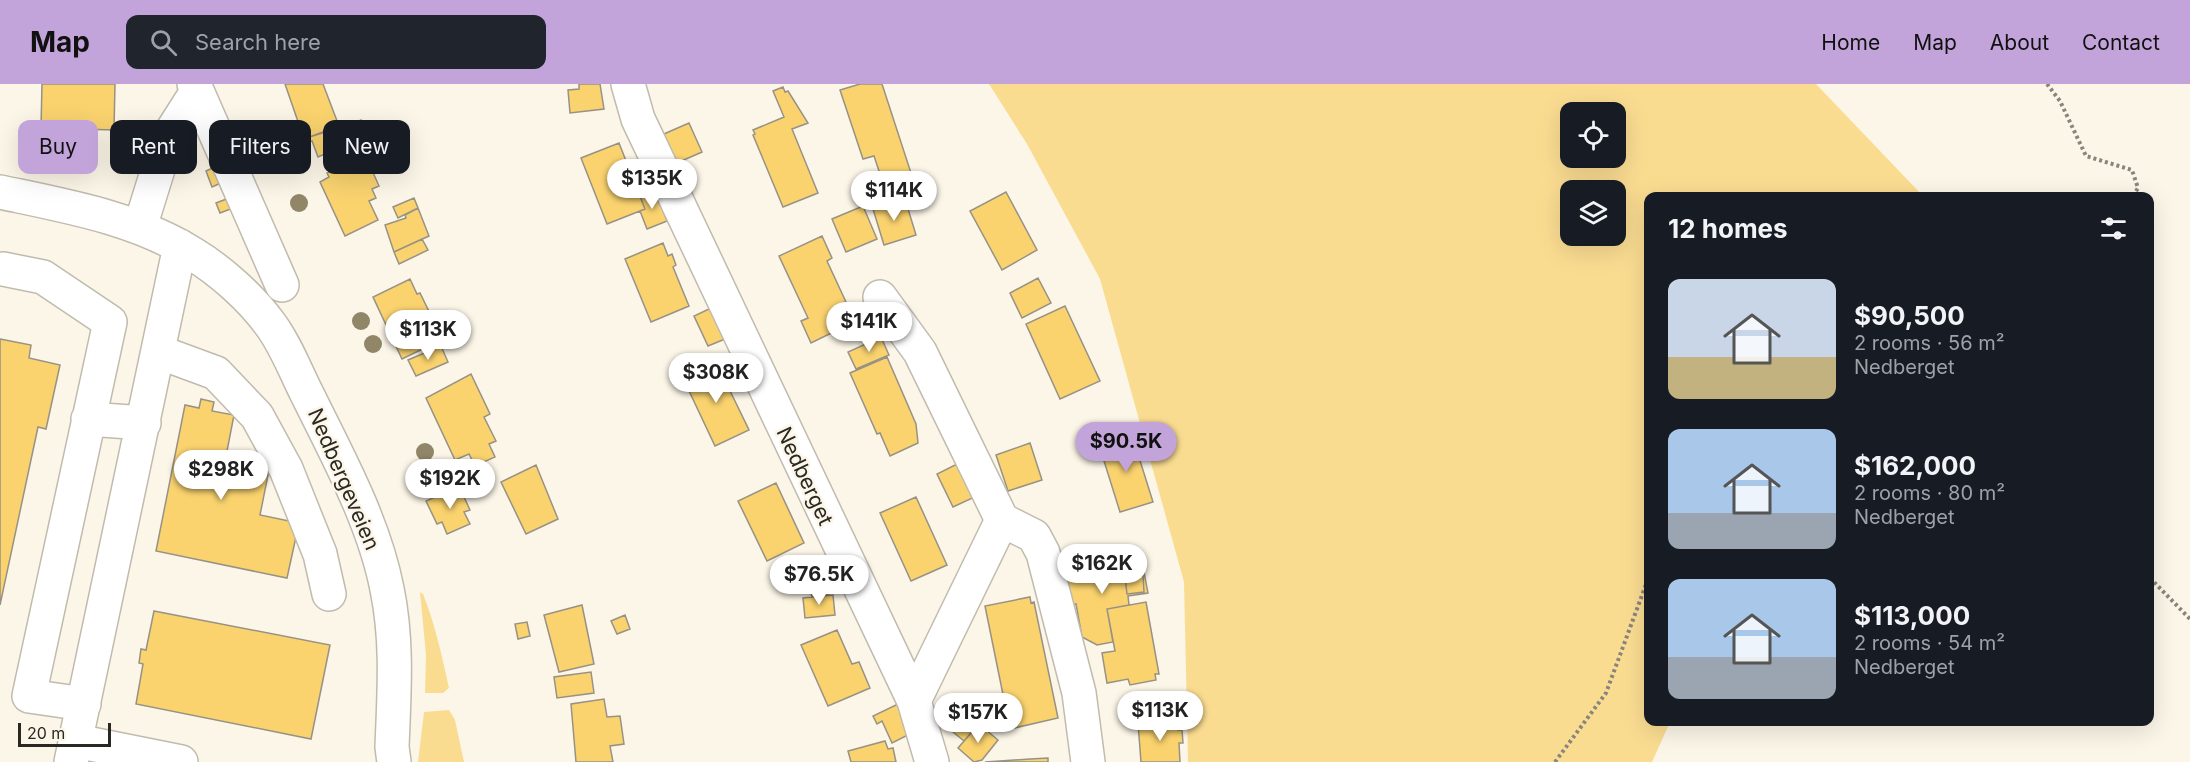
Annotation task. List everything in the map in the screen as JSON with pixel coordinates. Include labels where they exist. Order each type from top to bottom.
[{"type":"street","name":"Nedberget","points":[[628,84],[638,119],[914,701],[932,762]]},
{"type":"street","points":[[140,227],[168,136],[195,89]]},
{"type":"street","points":[[195,89],[215,129],[282,285]]},
{"type":"street","name":"Nedbergeveien","points":[[0,192],[68,207],[140,227],[180,246],[227,279],[270,323],[345,470],[368,528],[387,587],[396,646],[392,747],[394,762]]},
{"type":"street","points":[[180,246],[74,752],[182,762]]},
{"type":"street","points":[[3,269],[42,277],[110,322],[29,696],[84,704]]},
{"type":"street","points":[[880,297],[920,352],[1002,520],[1034,536],[1043,553],[1079,693],[1088,762]]},
{"type":"street","points":[[159,352],[216,373],[258,416],[286,469],[320,554],[329,594]]},
{"type":"street","points":[[88,418],[144,423]]},
{"type":"street","points":[[914,701],[1002,520]]},
{"type":"path","points":[[2046,84],[2061,101],[2086,156],[2132,170],[2138,188],[2136,192]]},
{"type":"path","points":[[2154,582],[2190,619]]},
{"type":"path","points":[[1555,762],[1606,693],[1644,590]]},
{"type":"shaded area","points":[[989,84],[1816,84],[1919,192],[1644,192],[1644,726],[1668,726],[1652,762],[1188,762],[1184,582],[1100,279],[1027,144]]},
{"type":"shaded area","points":[[420,592],[423,594],[431,617],[444,664],[449,688],[443,693],[425,693],[426,655]]},
{"type":"shaded area","points":[[449,710],[455,720],[464,762],[418,762],[424,712]]},
{"type":"building","points":[[42,84],[115,84],[114,120],[110,120],[110,130],[98,130],[98,120],[41,120]]},
{"type":"building","points":[[285,84],[323,84],[337,120],[323,120],[323,132],[311,136],[311,120],[297,120]]},
{"type":"building","points":[[579,84],[600,84],[604,109],[570,113],[568,90],[579,89]]},
{"type":"building","points":[[860,84],[882,84],[912,176],[910,177],[913,187],[879,198],[874,186],[883,183],[874,156],[863,159],[840,90]]},
{"type":"building","points":[[783,87],[785,92],[788,91],[808,123],[792,129],[818,193],[783,207],[753,135],[755,134],[753,130],[784,117],[773,91]]},
{"type":"building","points":[[689,123],[702,152],[670,166],[657,137]]},
{"type":"building","points":[[323,133],[323,155],[318,157],[311,136]]},
{"type":"building","points":[[619,143],[645,209],[607,224],[581,158]]},
{"type":"building","points":[[209,170],[209,174],[220,174],[223,182],[212,187],[206,171]]},
{"type":"building","points":[[328,174],[374,174],[379,186],[372,189],[376,198],[369,201],[378,220],[345,236],[320,182],[329,177]]},
{"type":"building","points":[[655,190],[667,221],[647,229],[640,211],[645,209],[640,196]]},
{"type":"building","points":[[1006,192],[1037,250],[1002,270],[970,211]]},
{"type":"building","points":[[229,198],[233,208],[220,213],[216,203]]},
{"type":"building","points":[[414,198],[418,208],[398,218],[393,207]]},
{"type":"building","points":[[905,199],[916,235],[884,245],[873,209]]},
{"type":"building","points":[[863,206],[877,239],[846,252],[832,219]]},
{"type":"building","points":[[418,208],[429,236],[394,252],[385,225],[406,218],[405,215]]},
{"type":"building","points":[[822,236],[832,258],[827,261],[846,302],[842,303],[852,323],[811,343],[801,321],[808,318],[779,256]]},
{"type":"building","points":[[422,239],[428,250],[399,264],[394,252]]},
{"type":"building","points":[[663,243],[668,256],[672,254],[676,265],[673,267],[689,306],[651,322],[625,259]]},
{"type":"building","points":[[1038,278],[1051,303],[1022,318],[1010,293]]},
{"type":"building","points":[[410,279],[417,294],[420,293],[436,326],[428,330],[435,343],[402,359],[373,297]]},
{"type":"building","points":[[1065,306],[1100,381],[1060,399],[1026,324]]},
{"type":"building","points":[[711,308],[725,339],[708,346],[694,316]]},
{"type":"building","points":[[881,337],[889,355],[856,369],[848,352]]},
{"type":"building","points":[[0,339],[31,345],[29,358],[60,365],[46,429],[38,427],[0,605]]},
{"type":"building","points":[[441,346],[448,362],[416,376],[408,360]]},
{"type":"building","points":[[887,357],[916,424],[918,443],[890,456],[880,433],[877,434],[850,373]]},
{"type":"building","points":[[716,362],[749,430],[715,446],[683,378]]},
{"type":"building","points":[[471,374],[490,414],[484,417],[496,441],[489,444],[495,457],[475,466],[469,454],[455,460],[426,398]]},
{"type":"building","points":[[201,399],[214,402],[212,411],[234,415],[227,451],[271,460],[260,515],[299,523],[287,578],[156,551],[185,405],[199,408]]},
{"type":"building","points":[[1132,435],[1153,502],[1120,512],[1099,445]]},
{"type":"building","points":[[1030,443],[1042,480],[1008,491],[996,455]]},
{"type":"building","points":[[963,461],[979,495],[953,507],[937,474]]},
{"type":"building","points":[[536,465],[558,519],[526,534],[501,482]]},
{"type":"building","points":[[776,483],[804,543],[767,561],[738,501]]},
{"type":"building","points":[[459,486],[470,510],[464,512],[470,524],[447,534],[442,522],[437,524],[426,501]]},
{"type":"building","points":[[916,497],[947,565],[911,581],[880,513]]},
{"type":"building","points":[[1124,558],[1128,576],[1144,572],[1148,593],[1128,596],[1129,605],[1107,609],[1113,642],[1097,645],[1082,637],[1076,604],[1071,605],[1065,569]]},
{"type":"building","points":[[830,559],[837,592],[812,597],[805,565]]},
{"type":"building","points":[[1143,575],[1144,592],[1127,594],[1125,577]]},
{"type":"building","points":[[833,595],[835,615],[805,618],[803,598]]},
{"type":"building","points":[[1030,597],[1031,603],[1034,602],[1058,718],[1010,729],[985,606]]},
{"type":"building","points":[[1146,602],[1159,674],[1155,674],[1156,680],[1130,685],[1128,679],[1107,683],[1102,653],[1115,651],[1107,609]]},
{"type":"building","points":[[582,605],[594,664],[559,672],[544,615]]},
{"type":"building","points":[[154,611],[330,645],[311,739],[136,704],[143,664],[139,663],[141,649],[146,650]]},
{"type":"building","points":[[625,615],[630,629],[617,634],[611,621]]},
{"type":"building","points":[[527,622],[530,636],[518,639],[515,624]]},
{"type":"building","points":[[837,630],[852,664],[859,662],[870,688],[828,706],[801,645]]},
{"type":"building","points":[[591,672],[594,693],[557,698],[554,677]]},
{"type":"building","points":[[962,696],[985,716],[964,741],[941,722]]},
{"type":"building","points":[[604,699],[607,717],[620,716],[624,744],[610,746],[613,762],[576,762],[571,704]]},
{"type":"building","points":[[898,704],[912,733],[892,743],[882,721],[877,724],[873,716]]},
{"type":"building","points":[[1177,720],[1178,730],[1182,730],[1183,743],[1179,743],[1180,762],[1141,762],[1138,723]]},
{"type":"building","points":[[979,724],[998,740],[982,760],[974,762],[958,748]]},
{"type":"building","points":[[885,741],[888,749],[893,748],[896,762],[851,762],[848,751]]},
{"type":"building","points":[[1048,758],[1048,762],[985,762],[1030,759]]}]
